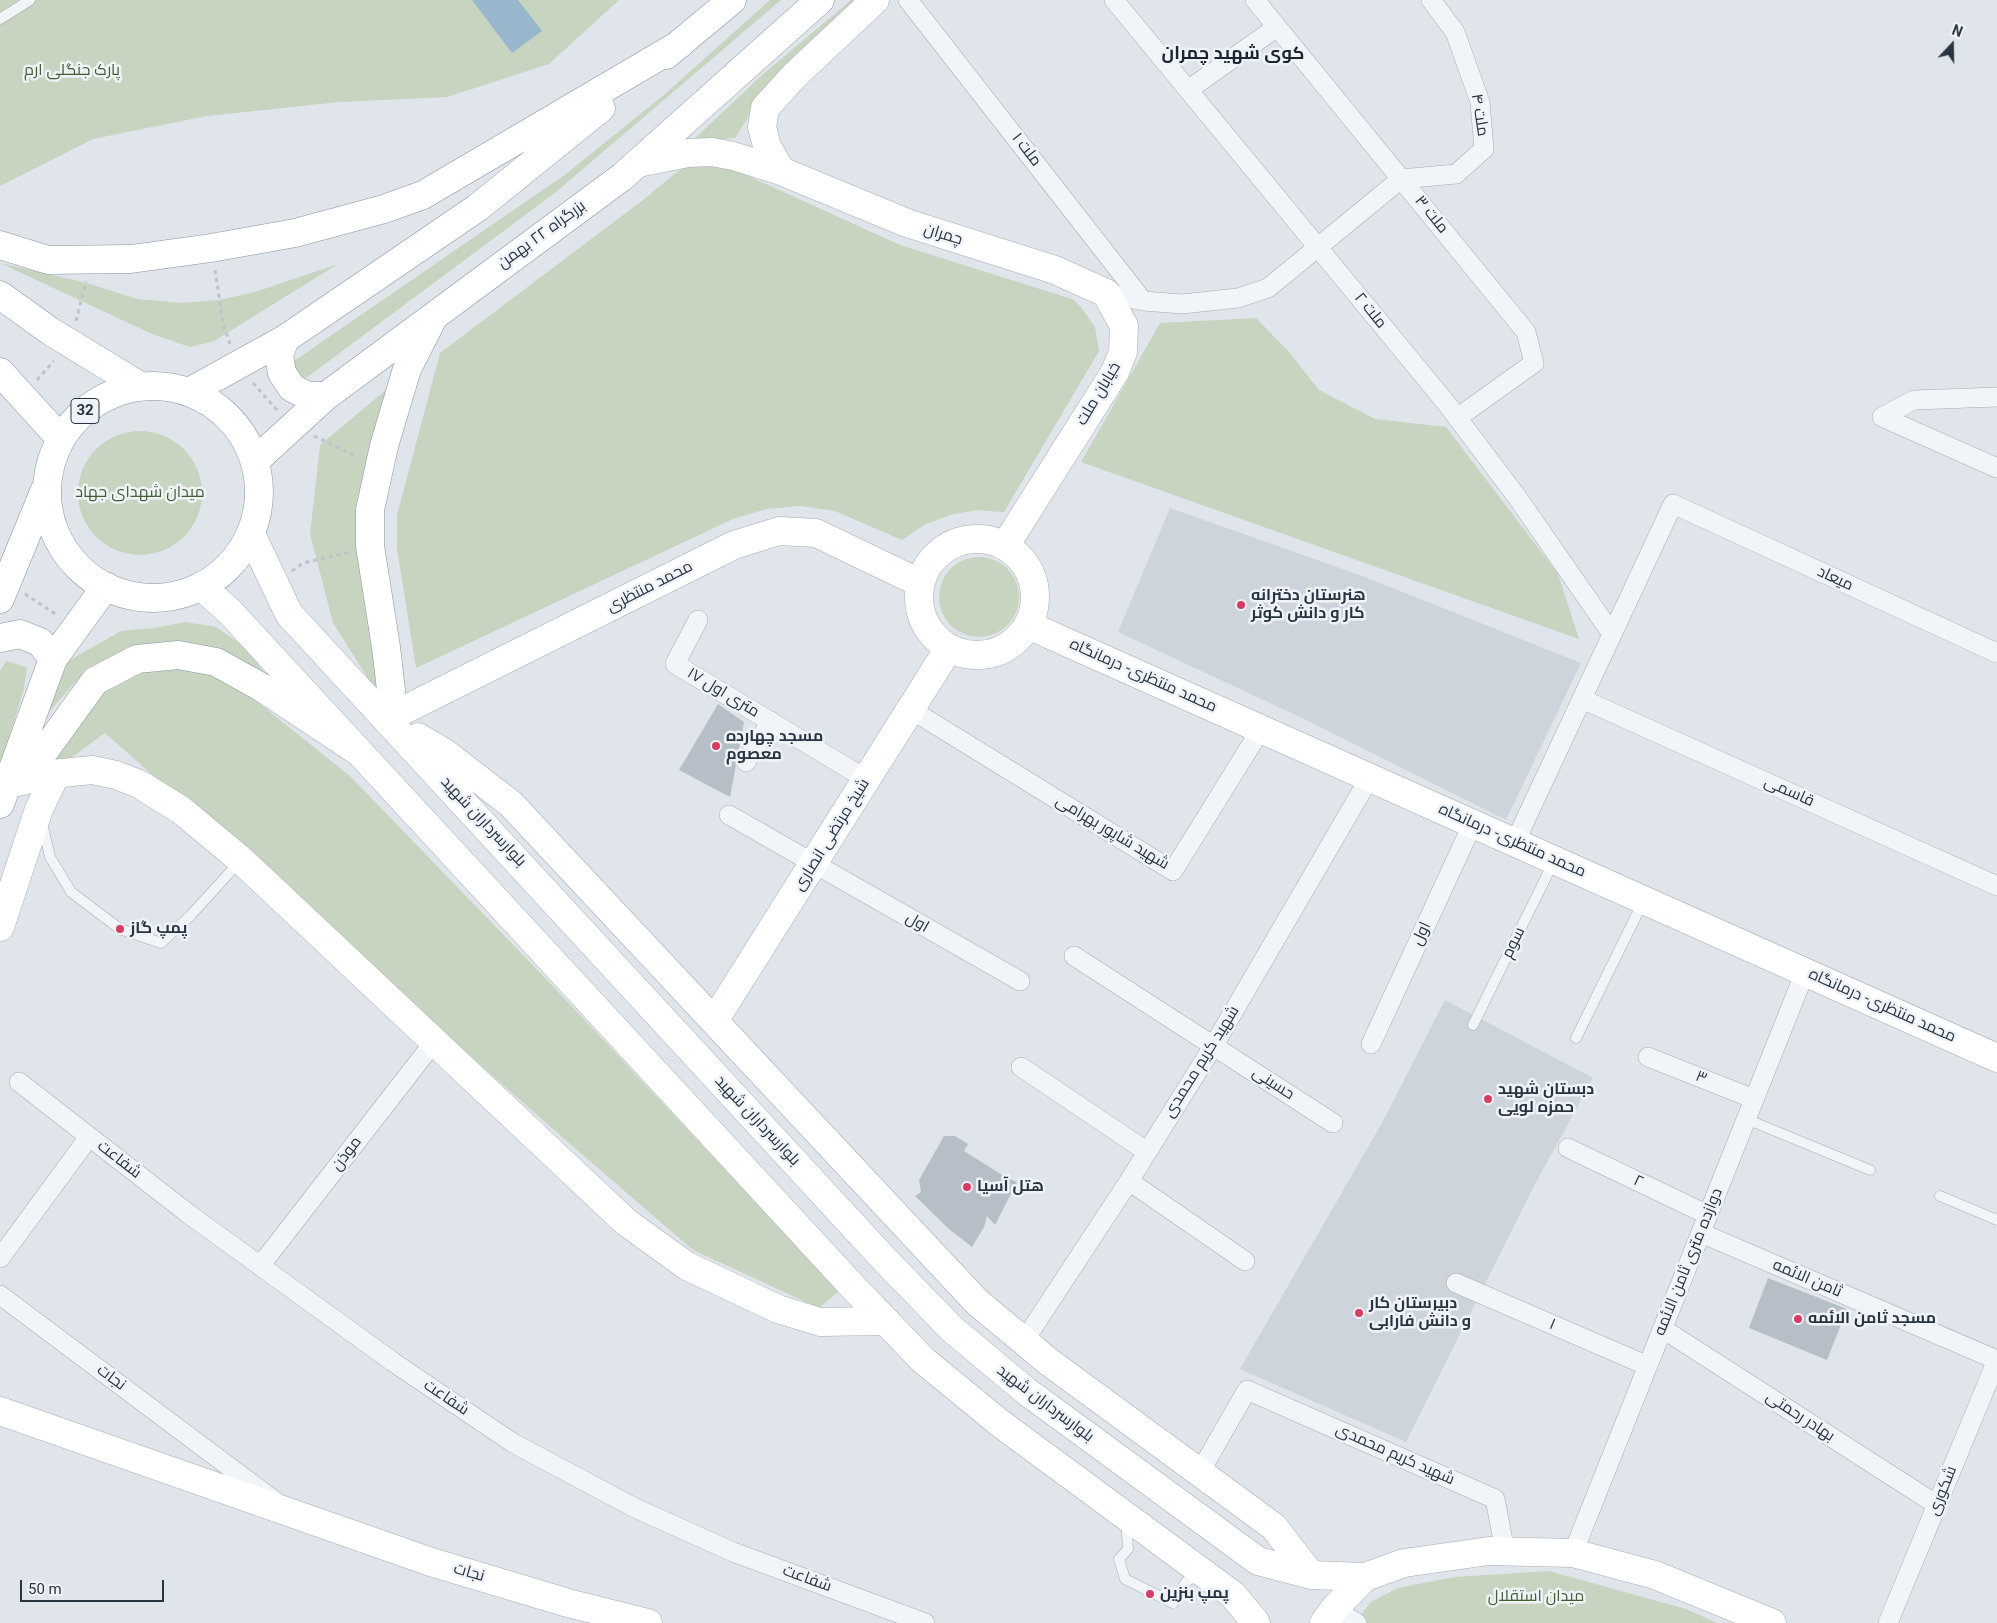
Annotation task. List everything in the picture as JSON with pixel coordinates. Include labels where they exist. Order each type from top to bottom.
[{"type":"main road","points":[[189,392],[285,339],[476,208],[732,0]]},
{"type":"main road","name":"بزرگراه ۲۲ بهمن","points":[[255,461],[326,396],[434,314],[622,177],[820,0]]},
{"type":"main road","points":[[781,171],[767,146],[762,127],[765,108],[788,82],[875,0]]},
{"type":"main road","points":[[0,245],[48,260],[131,259],[211,248],[295,233],[384,210],[423,195],[680,44]]},
{"type":"main road","name":"چمران","points":[[638,163],[688,153],[712,152],[733,156],[781,171],[907,224],[1055,270],[1106,293]]},
{"type":"main road","name":"خیابان ملت","points":[[1005,546],[1115,372],[1124,352],[1124,326],[1106,293]]},
{"type":"main road","points":[[0,295],[50,331],[140,386]]},
{"type":"main road","points":[[434,314],[407,369],[384,446],[370,510],[370,546],[391,690],[388,718],[445,753],[511,804],[977,1302],[1049,1362],[1274,1527],[1311,1575]]},
{"type":"main road","points":[[285,339],[279,356],[282,373],[292,388],[308,396],[326,396]]},
{"type":"main road","name":"32","points":[[0,372],[60,438]]},
{"type":"main road","name":"32","points":[[0,599],[46,486],[51,461],[60,438],[75,419],[94,403],[116,392],[140,386],[165,386],[189,392],[211,403],[230,418],[245,438],[255,461],[260,485],[258,510],[251,534],[239,555],[222,573],[201,586],[178,595],[153,598],[129,595],[106,586],[85,573],[55,534],[48,510],[46,486]]},
{"type":"main road","name":"محمد منتظری","points":[[388,718],[734,545],[779,531],[816,533],[920,583]]},
{"type":"main road","name":"بلوارسرداران شهید","points":[[251,534],[289,614],[388,718],[884,1259],[964,1339],[1026,1391],[1258,1561],[1311,1575],[1365,1577]]},
{"type":"main road","points":[[990,540],[1005,546],[1017,555],[1033,580],[1035,596],[1033,611],[1028,625],[1013,642],[993,653],[963,654],[949,648],[937,639],[927,627],[921,613],[918,598],[920,583],[926,569],[934,557],[946,547],[960,541],[990,540]]},
{"type":"main road","points":[[4,794],[52,659],[106,586]]},
{"type":"main road","points":[[201,586],[230,612],[262,646],[924,1360],[1001,1424],[1234,1594],[1256,1623]]},
{"type":"main road","points":[[262,646],[267,629],[273,621],[289,614]]},
{"type":"main road","name":"محمد منتظری- درمانگاه","points":[[1028,625],[1997,1058]]},
{"type":"main road","points":[[0,638],[20,634],[40,642],[52,659]]},
{"type":"main road","name":"شیخ مرتضی انصاری","points":[[714,1021],[949,648]]},
{"type":"main road","points":[[4,794],[40,757],[95,681],[136,659],[178,655],[216,662],[261,687],[359,752]]},
{"type":"main road","points":[[4,794],[56,774],[92,770],[116,775],[139,784],[181,810],[241,860],[626,1222],[687,1266],[778,1309],[820,1322],[886,1321]]},
{"type":"main road","points":[[0,927],[39,809],[56,774]]},
{"type":"main road","points":[[809,1177],[882,1201]]},
{"type":"main road","points":[[955,1278],[964,1339]]},
{"type":"main road","name":"نجات","points":[[0,1411],[431,1562],[648,1623]]},
{"type":"main road","points":[[1338,1618],[1365,1577],[1404,1563],[1489,1550],[1573,1553],[1655,1575],[1772,1623]]},
{"type":"street","name":"ملت ۱","points":[[908,0],[1143,300]]},
{"type":"street","name":"ملت ۲","points":[[1114,0],[1457,418],[1517,496],[1612,634]]},
{"type":"street","name":"ملت ۳","points":[[1255,0],[1526,332],[1534,363],[1457,418]]},
{"type":"street","name":"ملت ۴","points":[[1401,179],[1456,174],[1484,148],[1480,102],[1455,32],[1431,0]]},
{"type":"street","points":[[1188,90],[1277,27]]},
{"type":"street","points":[[1106,293],[1143,300],[1182,304],[1238,298],[1268,288],[1401,179]]},
{"type":"street","points":[[1997,397],[1914,400],[1882,417],[1997,468]]},
{"type":"street","name":"میعاد","points":[[1612,634],[1673,504],[1997,653]]},
{"type":"street","name":"۱۷ متری اول","points":[[698,620],[675,664],[866,779]]},
{"type":"street","points":[[1515,842],[1612,634]]},
{"type":"street","name":"قاسمی","points":[[1582,699],[1997,886]]},
{"type":"street","name":"شهید شاپور بهرامی","points":[[910,709],[1173,871],[1261,729]]},
{"type":"street","points":[[746,762],[771,722]]},
{"type":"street","name":"شهید کریم محمدی","points":[[1024,1341],[1129,1181],[1214,1045],[1370,777]]},
{"type":"street","name":"اول","points":[[729,815],[1020,981]]},
{"type":"street","name":"اول","points":[[1371,1044],[1473,823]]},
{"type":"street","name":"حسینی","points":[[1074,956],[1333,1123]]},
{"type":"street","name":"دوازده متری ثامن الائمه","points":[[1573,1553],[1805,972]]},
{"type":"street","name":"موذن","points":[[260,1266],[434,1042]]},
{"type":"street","name":"۳","points":[[1648,1057],[1754,1099]]},
{"type":"street","points":[[1021,1066],[1146,1151]]},
{"type":"street","name":"شفاعت","points":[[18,1082],[260,1266],[393,1362],[513,1443],[635,1508],[733,1552],[925,1623]]},
{"type":"street","points":[[0,1258],[89,1137]]},
{"type":"street","name":"۲","points":[[1568,1148],[1708,1215]]},
{"type":"street","points":[[1129,1181],[1244,1261]]},
{"type":"street","name":"ثامن الائمه","points":[[1701,1234],[1997,1360]]},
{"type":"street","name":"۱","points":[[1456,1283],[1648,1366]]},
{"type":"street","name":"نجات","points":[[0,1295],[293,1515]]},
{"type":"street","name":"بهادر رحمتی","points":[[1663,1329],[1937,1505]]},
{"type":"street","name":"شکوری","points":[[1888,1623],[1937,1505],[1990,1400],[1997,1360]]},
{"type":"street","name":"شهید کریم محمدی","points":[[1200,1472],[1247,1390],[1495,1499],[1505,1551]]},
{"type":"lane","points":[[0,19],[30,0]]},
{"type":"lane","points":[[39,809],[50,857],[71,892],[120,928],[161,943],[191,915],[241,860]]},
{"type":"lane","name":"سوم","points":[[1473,1025],[1554,860]]},
{"type":"lane","points":[[1576,1038],[1644,900]]},
{"type":"lane","points":[[1746,1119],[1870,1170]]},
{"type":"lane","points":[[1940,1196],[1997,1220]]},
{"type":"lane","points":[[1125,1515],[1128,1549],[1119,1559],[1125,1579],[1173,1603],[1186,1582],[1202,1572]]},
{"type":"shaded area","points":[[1170,508],[1365,577],[1581,663],[1506,820],[1304,719],[1118,632]]},
{"type":"shaded area","points":[[1445,1000],[1593,1078],[1535,1184],[1406,1442],[1240,1369],[1383,1121]]},
{"type":"green space","name":"پارک جنگلی ارم","points":[[0,0],[619,0],[549,64],[447,97],[340,102],[207,116],[93,139],[0,186]]},
{"type":"green space","points":[[770,0],[781,0],[556,192],[306,378],[296,374],[294,361],[566,174],[665,94]]},
{"type":"green space","points":[[851,0],[857,0],[760,99],[735,138],[691,142],[761,76]]},
{"type":"green space","points":[[706,163],[735,170],[900,245],[1072,299],[1081,307],[1095,327],[1099,351],[1004,512],[977,510],[950,515],[924,525],[902,540],[835,511],[801,506],[766,509],[733,519],[416,668],[397,549],[397,515],[440,353],[643,200],[678,171],[692,165]]},
{"type":"green space","points":[[0,263],[87,283],[137,299],[182,303],[219,300],[255,292],[338,264],[214,341],[190,347],[152,334]]},
{"type":"green space","points":[[1256,318],[1288,351],[1319,390],[1375,419],[1446,427],[1558,574],[1579,639],[1081,462],[1160,323]]},
{"type":"green space","points":[[392,385],[363,485],[379,691],[369,680],[333,623],[310,534],[320,445]]},
{"type":"green space","name":"میدان شهدای جهاد","points":[[140,431],[164,436],[184,449],[197,469],[202,493],[197,517],[184,537],[164,550],[140,555],[116,550],[96,537],[83,517],[78,493],[83,469],[96,449],[116,436]]},
{"type":"green space","points":[[971,557],[987,557],[1008,568],[1019,589],[1019,605],[1008,626],[987,637],[971,637],[957,631],[945,619],[939,605],[939,589],[945,575],[957,563]]},
{"type":"green space","points":[[185,622],[216,627],[246,648],[273,684],[231,657],[189,642],[130,647],[88,668],[48,713],[68,661],[121,631],[155,628]]},
{"type":"green space","points":[[6,661],[27,667],[24,689],[0,767],[0,671]]},
{"type":"green space","points":[[195,667],[235,684],[350,776],[548,981],[839,1291],[819,1308],[693,1250],[562,1137],[105,733],[64,763],[57,758],[72,720],[123,675],[154,668]]},
{"type":"green space","name":"میدان استقلال","points":[[1549,1571],[1686,1609],[1717,1623],[1355,1623],[1371,1602],[1398,1588],[1455,1577]]},
{"type":"water","points":[[472,0],[518,0],[542,31],[512,53]]},
{"type":"building","name":"مسجد چهارده معصوم","points":[[718,704],[744,722],[730,797],[679,770]]},
{"type":"building","name":"هتل آسیا","points":[[944,1136],[955,1136],[968,1144],[964,1151],[1007,1178],[1017,1182],[995,1225],[987,1216],[984,1227],[972,1247],[949,1229],[915,1196],[921,1192],[919,1180]]},
{"type":"building","name":"مسجد ثامن الائمه","points":[[1768,1278],[1847,1309],[1827,1360],[1749,1328]]},
{"type":"place","name":"هنرستان دخترانه کار و دانش کوثر","points":[[1241,605]]},
{"type":"place","name":"مسجد چهارده معصوم","points":[[716,746]]},
{"type":"place","name":"پمپ گاز","points":[[120,929]]},
{"type":"place","name":"دبستان شهید حمزه لویی","points":[[1488,1099]]},
{"type":"place","name":"هتل آسیا","points":[[967,1187]]},
{"type":"place","name":"دبیرستان کار و دانش فارابی","points":[[1359,1313]]},
{"type":"place","name":"مسجد ثامن الائمه","points":[[1798,1319]]},
{"type":"place","name":"پمپ بنزین","points":[[1150,1594]]},
{"type":"district","name":"کوی شهید چمران","points":[[1233,54]]}]
